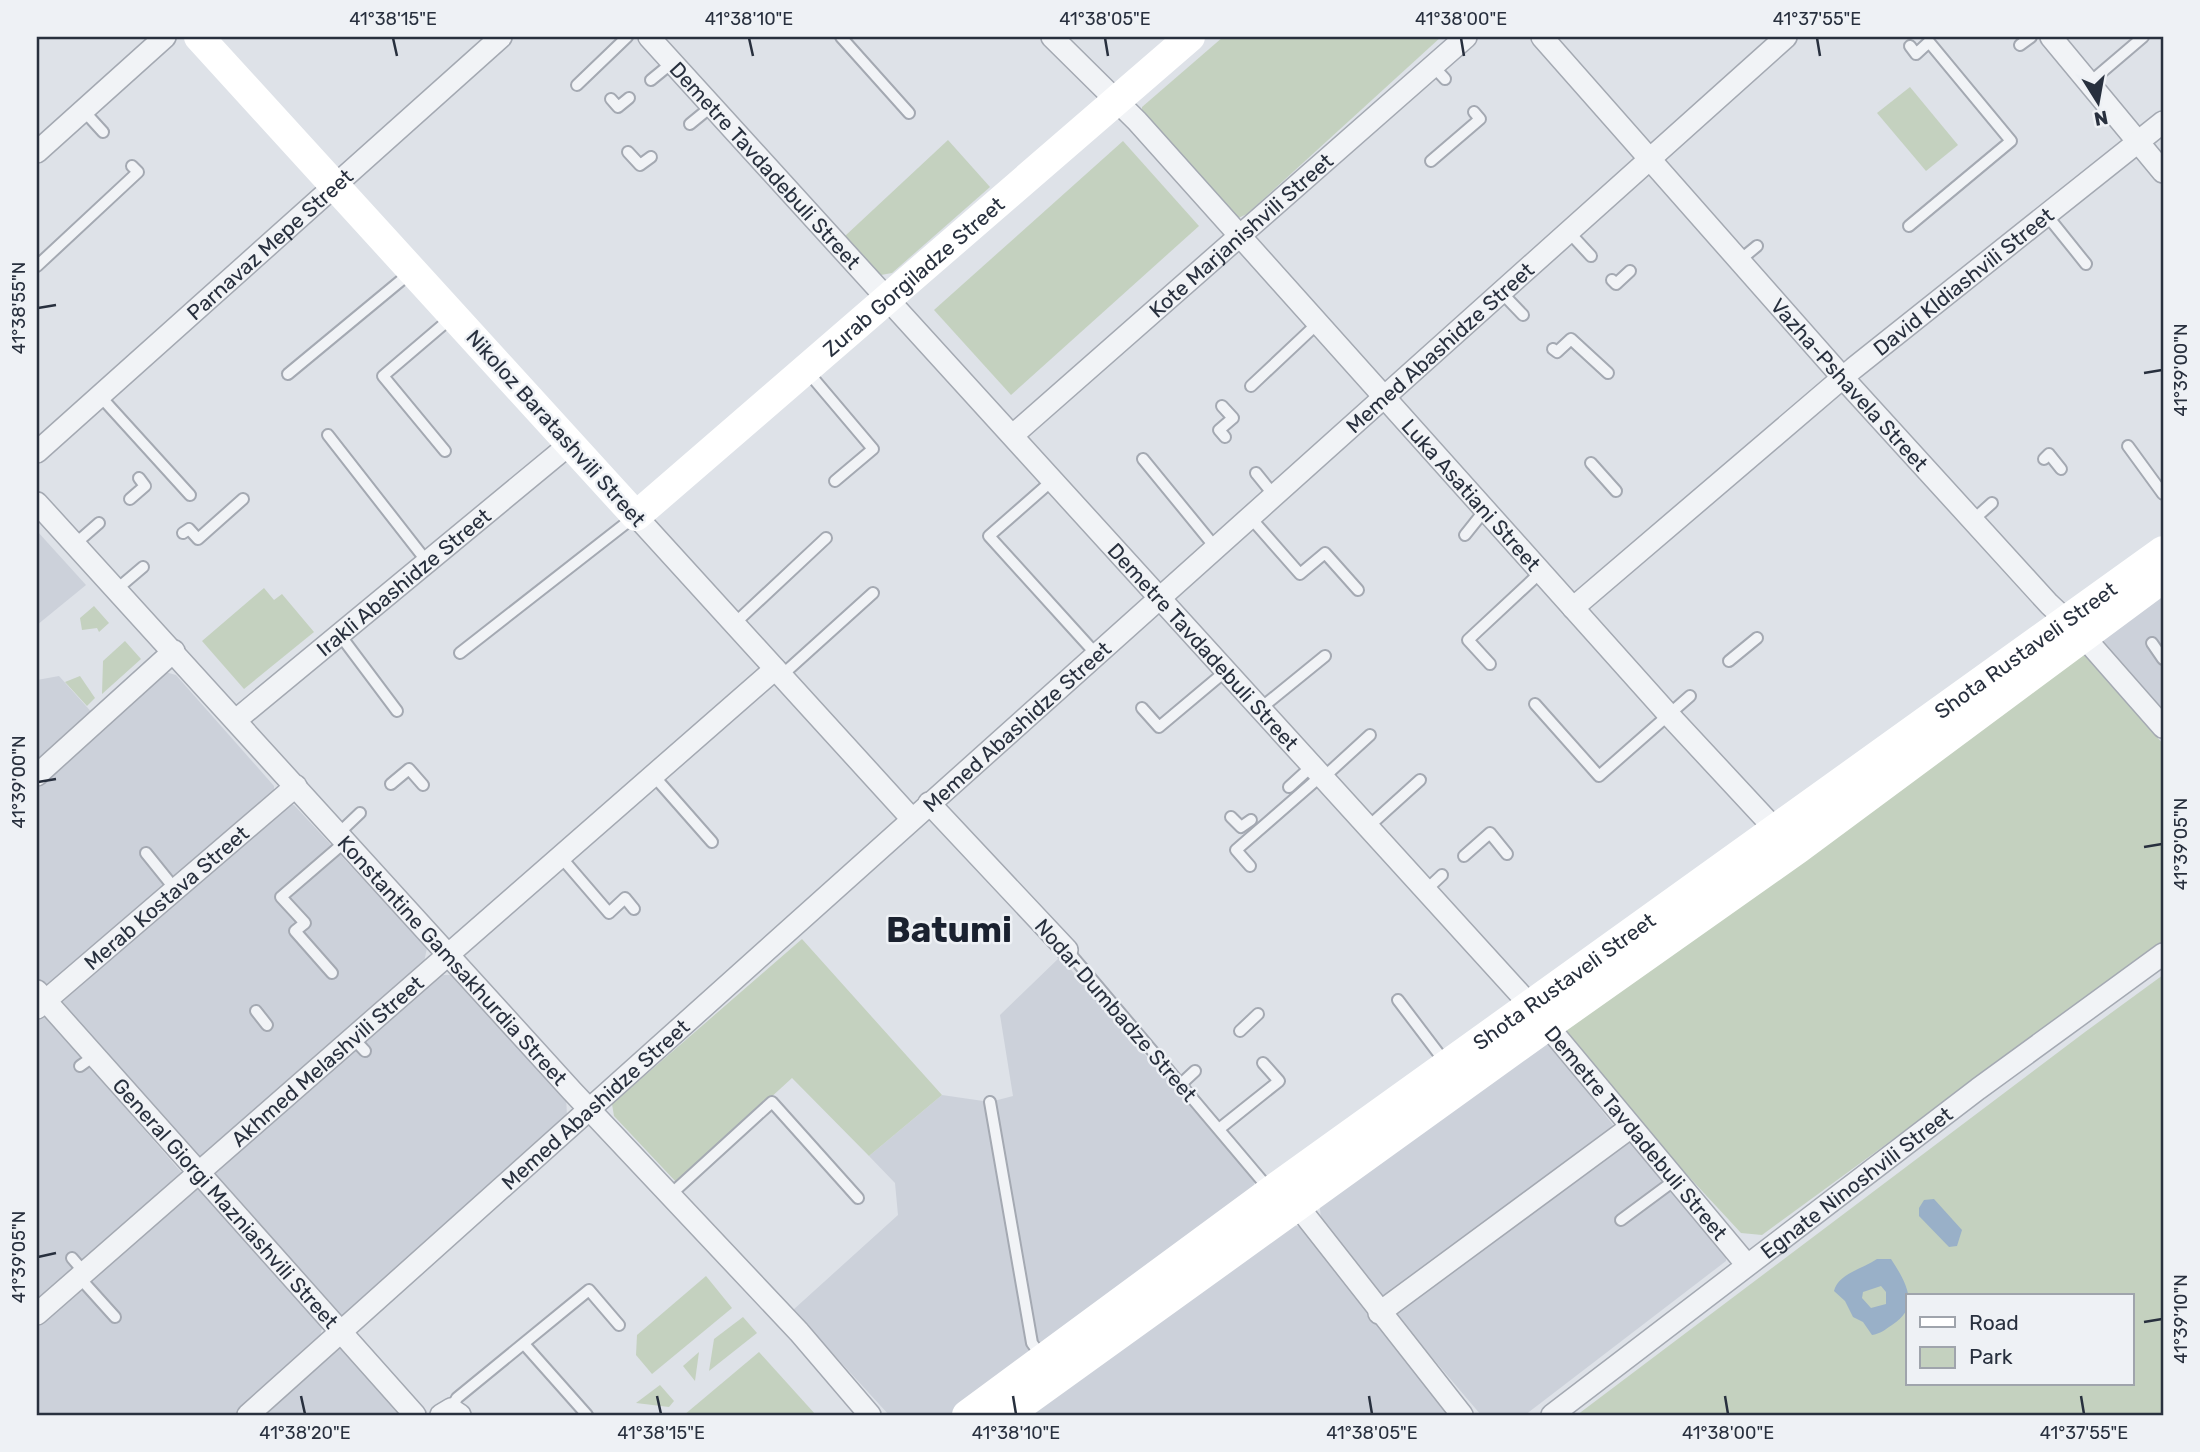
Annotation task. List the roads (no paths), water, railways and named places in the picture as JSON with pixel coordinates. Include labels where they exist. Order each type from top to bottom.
[{"type":"main road","name":"Nikoloz Baratashvili Street","points":[[199,37],[636,516]]},
{"type":"main road","name":"Zurab Gorgiladze Street","points":[[636,516],[1190,37]]},
{"type":"main road","name":"Shota Rustaveli Street","points":[[967,1415],[1446,1065],[1538,1015],[1800,848],[2075,628],[2163,551]]},
{"type":"main road","name":"Shota Rustaveli Street","points":[[1007,1415],[1297,1205],[1776,830],[2075,628],[2163,578]]},
{"type":"street","points":[[37,152],[165,37]]},
{"type":"street","name":"Parnavaz Mepe Street","points":[[37,452],[333,184],[501,37]]},
{"type":"street","name":"Demetre Tavdadebuli Street","points":[[649,37],[1054,479],[1538,1015],[1747,1265]]},
{"type":"street","name":"Luka Asatiani Street","points":[[1052,37],[1240,237],[1668,715],[1776,830]]},
{"type":"street","name":"Kote Marjanishvili Street","points":[[1013,435],[1240,237],[1439,72],[1466,37]]},
{"type":"street","name":"Vazha-Pshavela Street","points":[[1542,37],[1650,156],[1843,378],[2163,727]]},
{"type":"street","name":"Memed Abashidze Street","points":[[248,1415],[1500,290],[1786,37]]},
{"type":"street","points":[[2051,37],[2163,172]]},
{"type":"street","name":"David Kldiashvili Street","points":[[1573,608],[1651,531],[2163,121]]},
{"type":"street","name":"Irakli Abashidze Street","points":[[236,720],[570,444]]},
{"type":"street","name":"Konstantine Gamsakhurdia Street","points":[[37,503],[588,1108],[799,1332],[870,1415]]},
{"type":"street","name":"Nikoloz Baratashvili Street","points":[[636,516],[912,820]]},
{"type":"street","points":[[37,775],[174,651]]},
{"type":"street","name":"Akhmed Melashvili Street","points":[[37,1312],[79,1269],[198,1173],[304,1079],[359,1044],[369,1014],[447,953],[653,775],[778,672]]},
{"type":"street","name":"Merab Kostava Street","points":[[40,999],[146,922],[175,889],[296,786]]},
{"type":"street","name":"Nodar Dumbadze Street","points":[[929,803],[1067,950]]},
{"type":"street","name":"Egnate Ninoshvili Street","points":[[1552,1415],[1978,1088],[2163,954]]},
{"type":"street","name":"General Giorgi Mazniashvili Street","points":[[40,999],[87,1061],[198,1173],[415,1415]]},
{"type":"street","points":[[1379,1313],[1631,1127]]},
{"type":"street","points":[[1297,1205],[1379,1313],[1462,1415]]},
{"type":"lane","points":[[577,85],[627,37]]},
{"type":"lane","points":[[841,37],[909,113]]},
{"type":"lane","points":[[2020,45],[2031,37]]},
{"type":"lane","points":[[2089,83],[2143,37]]},
{"type":"lane","points":[[1909,226],[2011,141],[1971,85],[1928,42],[1916,54],[1910,46]]},
{"type":"lane","points":[[651,80],[673,62]]},
{"type":"lane","points":[[611,99],[618,107],[629,98]]},
{"type":"lane","points":[[690,124],[712,106]]},
{"type":"lane","points":[[83,110],[103,132]]},
{"type":"lane","points":[[1431,161],[1480,119],[1474,113]]},
{"type":"lane","points":[[628,152],[640,165],[650,157]]},
{"type":"lane","points":[[37,266],[138,172],[132,166]]},
{"type":"lane","points":[[2045,213],[2086,264]]},
{"type":"lane","points":[[1567,230],[1591,256]]},
{"type":"lane","points":[[1740,260],[1757,246]]},
{"type":"lane","points":[[288,374],[412,271]]},
{"type":"lane","points":[[1612,280],[1616,284],[1630,271]]},
{"type":"lane","points":[[1500,290],[1523,315]]},
{"type":"lane","points":[[445,450],[383,376],[453,316]]},
{"type":"lane","points":[[1251,386],[1318,323]]},
{"type":"lane","points":[[1553,349],[1557,352],[1572,340],[1608,373]]},
{"type":"lane","points":[[806,369],[873,449],[835,481]]},
{"type":"lane","points":[[100,396],[190,495]]},
{"type":"lane","points":[[1222,406],[1233,418],[1219,430],[1225,437]]},
{"type":"lane","points":[[328,435],[428,563]]},
{"type":"lane","points":[[2128,446],[2163,494]]},
{"type":"lane","points":[[2043,459],[2049,454],[2062,469]]},
{"type":"lane","points":[[1143,459],[1215,547]]},
{"type":"lane","points":[[1591,463],[1616,491]]},
{"type":"lane","points":[[1256,473],[1273,494]]},
{"type":"lane","points":[[130,499],[145,486],[139,478]]},
{"type":"lane","points":[[1054,479],[989,536],[1096,654]]},
{"type":"lane","points":[[183,533],[189,529],[198,539],[243,499]]},
{"type":"lane","points":[[1973,520],[1992,503]]},
{"type":"lane","points":[[1465,536],[1485,510]]},
{"type":"lane","points":[[460,653],[636,516]]},
{"type":"lane","points":[[1249,516],[1300,574],[1325,554],[1358,590]]},
{"type":"lane","points":[[75,544],[99,523]]},
{"type":"lane","points":[[734,624],[826,538]]},
{"type":"lane","points":[[117,589],[143,567]]},
{"type":"lane","points":[[1490,664],[1468,640],[1541,572]]},
{"type":"lane","points":[[778,672],[873,593]]},
{"type":"lane","points":[[340,635],[397,711]]},
{"type":"lane","points":[[1729,661],[1756,638]]},
{"type":"lane","points":[[2152,643],[2163,659]]},
{"type":"lane","points":[[1261,708],[1325,656]]},
{"type":"lane","points":[[1143,708],[1159,727],[1227,670]]},
{"type":"lane","points":[[1535,704],[1599,776],[1690,696]]},
{"type":"lane","points":[[1250,866],[1236,850],[1320,772],[1370,735]]},
{"type":"lane","points":[[391,784],[409,769],[423,785]]},
{"type":"lane","points":[[1289,787],[1320,772]]},
{"type":"lane","points":[[653,775],[712,842]]},
{"type":"lane","points":[[1368,827],[1420,780]]},
{"type":"lane","points":[[332,973],[295,931],[305,923],[281,897],[343,837],[360,813]]},
{"type":"lane","points":[[1231,817],[1241,827],[1251,820]]},
{"type":"lane","points":[[1464,856],[1490,833],[1507,854]]},
{"type":"lane","points":[[146,853],[175,889]]},
{"type":"lane","points":[[560,856],[609,913],[625,898],[634,909]]},
{"type":"lane","points":[[1426,890],[1442,875]]},
{"type":"lane","name":"Nodar Dumbadze Street","points":[[1067,950],[1271,1191]]},
{"type":"lane","points":[[1399,1005],[1446,1065]]},
{"type":"lane","points":[[256,1011],[267,1025]]},
{"type":"lane","points":[[1240,1031],[1258,1014]]},
{"type":"lane","points":[[1219,1129],[1279,1081],[1263,1063]]},
{"type":"lane","points":[[1181,1084],[1195,1071]]},
{"type":"lane","points":[[670,1195],[772,1102],[858,1198]]},
{"type":"lane","points":[[990,1102],[1032,1343],[1043,1359]]},
{"type":"lane","points":[[1621,1220],[1675,1180]]},
{"type":"lane","points":[[79,1269],[115,1317]]},
{"type":"lane","points":[[451,1413],[457,1398],[589,1290],[619,1325]]},
{"type":"lane","points":[[524,1344],[587,1415]]},
{"type":"water","points":[[1934,1199],[1962,1230],[1957,1246],[1949,1247],[1919,1216],[1919,1208],[1924,1200]]},
{"type":"water","points":[[1877,1259],[1891,1259],[1902,1276],[1908,1294],[1906,1310],[1901,1318],[1878,1334],[1872,1335],[1863,1322],[1853,1317],[1845,1301],[1834,1291],[1845,1276]],"holes":[[[1881,1286],[1886,1292],[1886,1304],[1871,1308],[1862,1298],[1863,1292]]]},
{"type":"district","name":"Batumi","points":[[949,930]]}]
